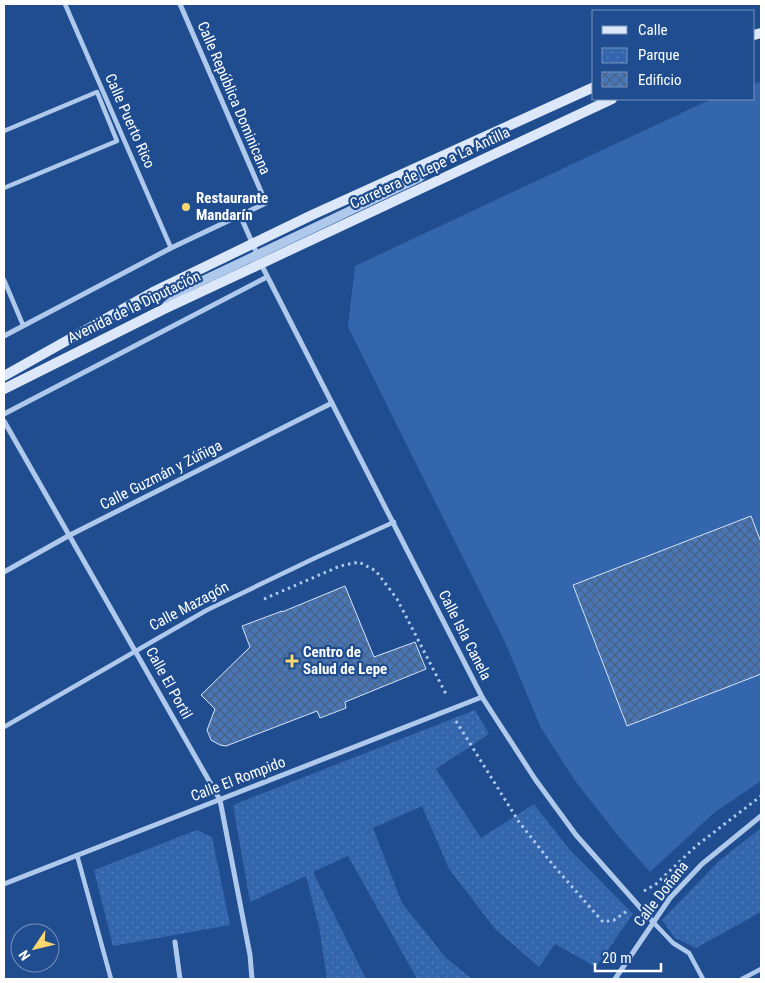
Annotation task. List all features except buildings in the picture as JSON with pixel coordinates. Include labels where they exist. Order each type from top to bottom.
[{"type":"main road","name":"Carretera de Lepe a La Antilla","points":[[257,254],[443,156],[592,88]]},
{"type":"main road","name":"Carretera de Lepe a La Antilla","points":[[257,254],[610,100]]},
{"type":"main road","name":"Avenida de la Diputación","points":[[4,389],[162,310],[257,254]]},
{"type":"main road","name":"Avenida de la Diputación","points":[[4,376],[154,292],[257,254]]},
{"type":"street","name":"Calle Puerto Rico","points":[[65,4],[172,248]]},
{"type":"street","name":"Calle República Dominicana","points":[[180,4],[266,202],[240,215]]},
{"type":"street","points":[[4,131],[96,92],[117,140],[4,188]]},
{"type":"street","points":[[4,336],[23,324],[240,215],[257,254]]},
{"type":"street","name":"Calle Isla Canela","points":[[257,254],[482,697],[535,779],[576,835],[673,943],[689,953],[703,979]]},
{"type":"street","points":[[4,414],[267,277]]},
{"type":"street","points":[[4,280],[23,324]]},
{"type":"street","name":"Calle Guzmán y Zúñiga","points":[[4,572],[70,535],[332,403]]},
{"type":"street","name":"Calle El Portil","points":[[4,421],[220,800],[250,955],[252,979]]},
{"type":"street","name":"Calle Mazagón","points":[[4,726],[207,610],[394,522]]},
{"type":"street","name":"Calle El Rompido","points":[[4,884],[482,697]]},
{"type":"street","name":"Calle Doñana","points":[[615,979],[670,898],[702,864],[761,816]]},
{"type":"street","points":[[77,855],[112,979]]},
{"type":"street","points":[[176,942],[180,979]]},
{"type":"street","points":[[742,979],[761,969]]},
{"type":"path","points":[[259,602],[340,566],[360,562],[376,571],[397,599],[449,699]]},
{"type":"path","points":[[456,721],[519,822],[553,865],[603,922],[614,920],[627,910]]},
{"type":"path","points":[[641,893],[656,884],[696,846],[761,796]]},
{"type":"green space","points":[[761,82],[761,781],[715,812],[650,872],[619,837],[576,782],[541,728],[505,642],[348,327],[355,266],[705,102],[710,100],[755,100],[755,84]]},
{"type":"green space","points":[[475,710],[489,734],[436,769],[481,838],[534,804],[569,849],[633,914],[596,967],[555,944],[539,967],[495,929],[449,869],[422,806],[373,828],[402,903],[446,958],[472,979],[417,979],[348,856],[313,872],[366,979],[327,979],[319,927],[306,876],[250,902],[233,805]]},
{"type":"green space","points":[[761,828],[761,912],[696,948],[675,938],[662,920],[719,861]]},
{"type":"green space","points":[[197,830],[212,837],[230,925],[113,946],[94,870]]},
{"type":"place","name":"Restaurante Mandarín","points":[[186,207]]},
{"type":"place","name":"Centro de Salud de Lepe","points":[[292,661]]}]
